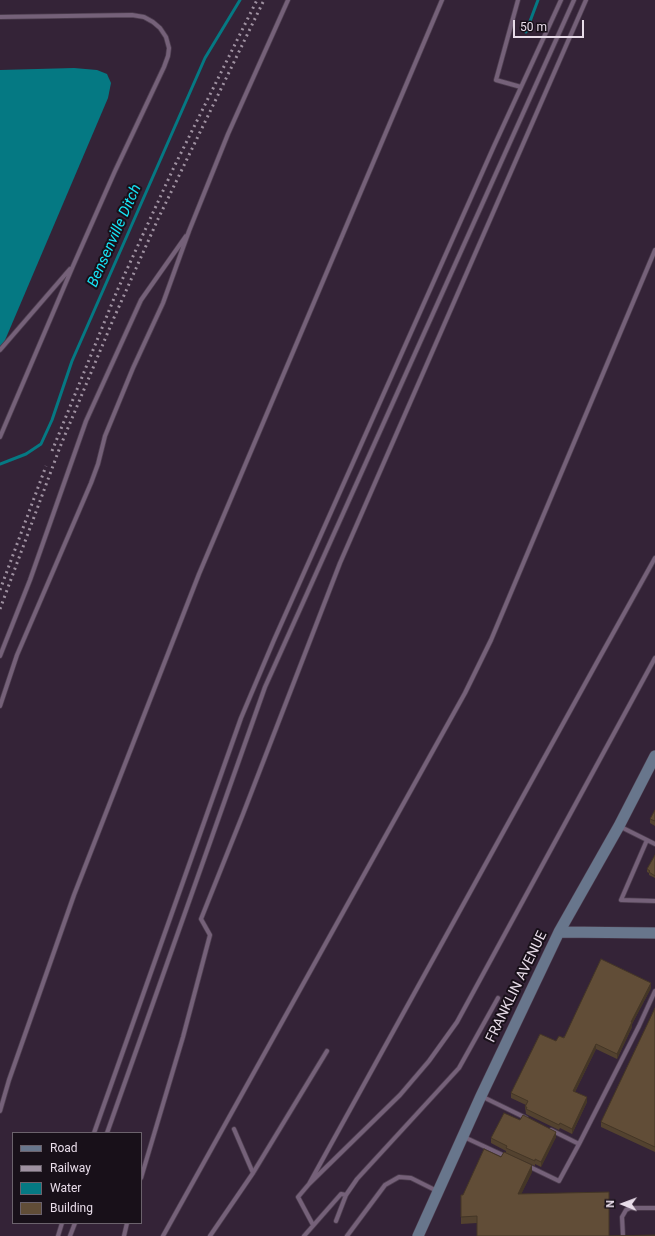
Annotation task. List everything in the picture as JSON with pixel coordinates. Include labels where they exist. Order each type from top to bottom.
[{"type":"main road","name":"FRANKLIN AVENUE","points":[[418,1236],[481,1096],[559,932],[655,756]]},
{"type":"main road","points":[[559,932],[655,933]]},
{"type":"lane","points":[[0,706],[17,655],[91,483],[98,464],[105,436],[133,368],[163,303],[189,231],[228,134],[288,0]]},
{"type":"lane","points":[[0,1111],[9,1080],[74,894],[196,581],[442,0]]},
{"type":"lane","points":[[518,0],[496,80],[521,87]]},
{"type":"lane","points":[[94,1132],[224,761],[241,718],[274,640],[561,0]]},
{"type":"lane","points":[[107,1132],[265,687],[574,0]]},
{"type":"lane","points":[[142,1175],[183,1037],[210,935],[202,919],[340,563],[586,0]]},
{"type":"lane","points":[[0,17],[132,15],[144,17],[160,28],[166,37],[169,48],[164,67],[72,266],[0,437]]},
{"type":"lane","points":[[0,656],[30,580],[86,421],[141,300],[189,231]]},
{"type":"lane","points":[[163,1236],[466,693],[501,618],[655,250]]},
{"type":"lane","points":[[0,350],[72,266]]},
{"type":"lane","points":[[309,1184],[655,558]]},
{"type":"lane","points":[[313,1225],[298,1197],[309,1184],[400,1095],[429,1061],[457,1022],[655,658]]},
{"type":"lane","points":[[618,826],[655,844]]},
{"type":"lane","points":[[647,840],[621,900],[655,901]]},
{"type":"lane","points":[[524,1165],[559,1181],[639,1026],[655,990]]},
{"type":"lane","points":[[336,1221],[346,1195],[357,1179],[459,1068],[498,998]]},
{"type":"lane","points":[[210,1236],[253,1173],[327,1051]]},
{"type":"lane","points":[[481,1096],[530,1120]]},
{"type":"lane","points":[[544,1127],[579,1144]]},
{"type":"lane","points":[[234,1129],[253,1173]]},
{"type":"lane","points":[[463,1136],[511,1158]]},
{"type":"lane","points":[[347,1236],[385,1185],[399,1177],[411,1178],[438,1191]]},
{"type":"lane","points":[[304,1236],[341,1194],[346,1195]]},
{"type":"lane","points":[[623,1236],[622,1217],[626,1210],[630,1208],[655,1208]]},
{"type":"lane","points":[[58,1236],[62,1224]]},
{"type":"lane","points":[[70,1236],[75,1224]]},
{"type":"lane","points":[[124,1236],[127,1224]]},
{"type":"water","points":[[74,68],[97,70],[107,74],[111,83],[108,98],[0,352],[0,70]]},
{"type":"building","points":[[655,810],[655,821],[650,819]]},
{"type":"building","points":[[655,855],[655,876],[647,869]]},
{"type":"building","points":[[601,959],[651,983],[617,1054],[596,1044],[573,1091],[587,1097],[572,1129],[560,1123],[559,1125],[526,1109],[527,1107],[525,1107],[528,1101],[511,1093],[540,1034],[556,1041],[559,1036],[564,1038]]},
{"type":"building","points":[[655,1008],[655,1147],[601,1122]]},
{"type":"building","points":[[504,1113],[520,1120],[523,1115],[556,1132],[541,1162],[535,1159],[535,1161],[506,1148],[507,1146],[491,1138]]},
{"type":"building","points":[[484,1149],[501,1157],[504,1152],[532,1165],[518,1194],[609,1192],[609,1236],[477,1236],[477,1216],[461,1217],[461,1195],[463,1195]]},
{"type":"building","points":[[655,1235],[655,1236],[609,1236]]},
{"type":"waterway","name":"Bensenville Ditch","points":[[0,464],[26,454],[41,444],[52,420],[72,361],[205,58],[240,0]]},
{"type":"waterway","points":[[526,32],[538,0]]},
{"type":"railway","points":[[52,451],[117,291],[174,167],[257,0]]},
{"type":"railway","points":[[0,609],[60,447],[113,320],[158,219],[264,0]]},
{"type":"railway","points":[[0,590],[46,466]]}]
